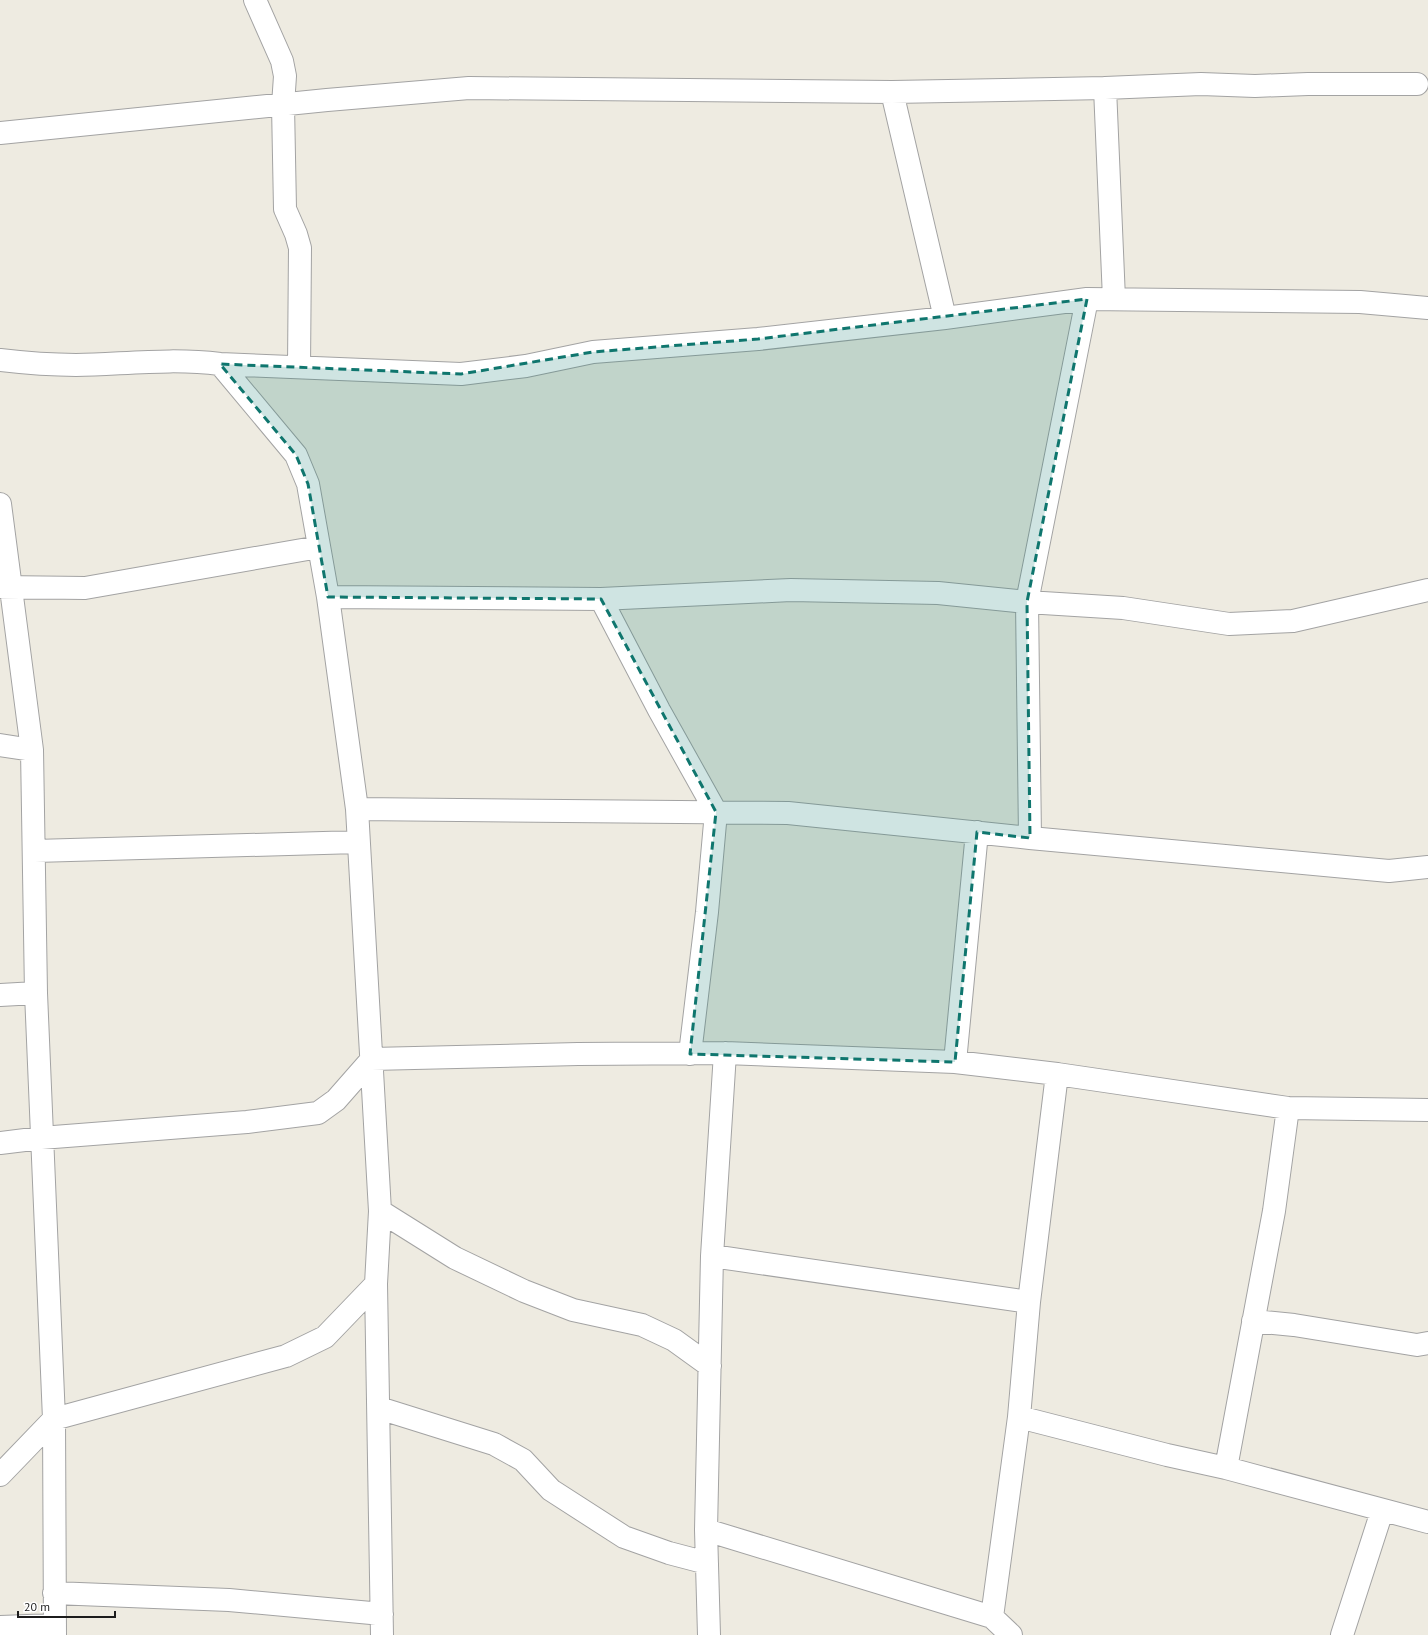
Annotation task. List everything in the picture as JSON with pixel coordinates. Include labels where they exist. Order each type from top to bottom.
[{"type":"street","points":[[255,0],[282,61],[285,76],[283,105],[285,210],[296,234],[300,248],[299,368]]},
{"type":"street","points":[[0,134],[283,105],[469,88],[892,92],[1105,88],[1201,84],[1255,86],[1308,84],[1417,84]]},
{"type":"street","points":[[1105,88],[1114,299]]},
{"type":"street","points":[[892,92],[945,318]]},
{"type":"street","points":[[1030,838],[1027,602],[1087,299]]},
{"type":"street","points":[[0,360],[47,364],[189,360],[220,364],[461,374],[526,366],[593,352],[758,339],[945,318],[1087,299],[1360,302],[1428,308]]},
{"type":"street","points":[[54,1593],[228,1600],[382,1625],[376,1284],[380,1211],[357,809],[328,597],[308,484],[296,454],[220,364]]},
{"type":"street","points":[[0,504],[6,588],[32,750],[35,850],[36,993],[54,1419],[55,1630],[0,1627]]},
{"type":"street","points":[[6,588],[85,588],[319,547]]},
{"type":"street","points":[[328,597],[601,599],[791,590],[938,593],[1027,602],[1123,608],[1236,624],[1293,621],[1428,590]]},
{"type":"street","points":[[601,599],[659,710],[716,812],[707,912],[690,1054]]},
{"type":"street","points":[[0,745],[32,750]]},
{"type":"street","points":[[357,809],[788,813],[1030,838],[1389,871],[1428,867]]},
{"type":"street","points":[[955,1062],[977,832]]},
{"type":"street","points":[[35,850],[358,842]]},
{"type":"street","points":[[0,995],[36,993]]},
{"type":"street","points":[[709,1635],[706,1530],[712,1256],[725,1053]]},
{"type":"street","points":[[0,1143],[41,1138],[247,1122],[318,1113],[336,1100],[372,1059],[578,1054],[725,1053],[955,1062],[1057,1074],[1288,1108],[1428,1110]]},
{"type":"street","points":[[992,1617],[1019,1417],[1029,1302],[1057,1074]]},
{"type":"street","points":[[1226,1468],[1274,1211],[1288,1108]]},
{"type":"street","points":[[380,1211],[455,1258],[524,1291],[573,1310],[642,1325],[674,1340],[710,1366]]},
{"type":"street","points":[[712,1256],[1029,1302]]},
{"type":"street","points":[[0,1475],[54,1419],[286,1356],[325,1337],[376,1284]]},
{"type":"street","points":[[1253,1322],[1294,1325],[1417,1345],[1428,1343]]},
{"type":"street","points":[[379,1408],[494,1444],[524,1460],[551,1490],[624,1537],[669,1553],[707,1563]]},
{"type":"street","points":[[1019,1417],[1167,1456],[1226,1468],[1382,1511],[1428,1522]]},
{"type":"street","points":[[1342,1635],[1382,1511]]},
{"type":"street","points":[[706,1530],[992,1617],[1011,1635]]},
{"type":"highlighted area","points":[[1087,299],[1027,602],[1030,838],[977,832],[955,1062],[690,1054],[716,812],[601,599],[328,597],[308,484],[296,455],[220,364],[461,374],[593,352],[758,339]]}]
